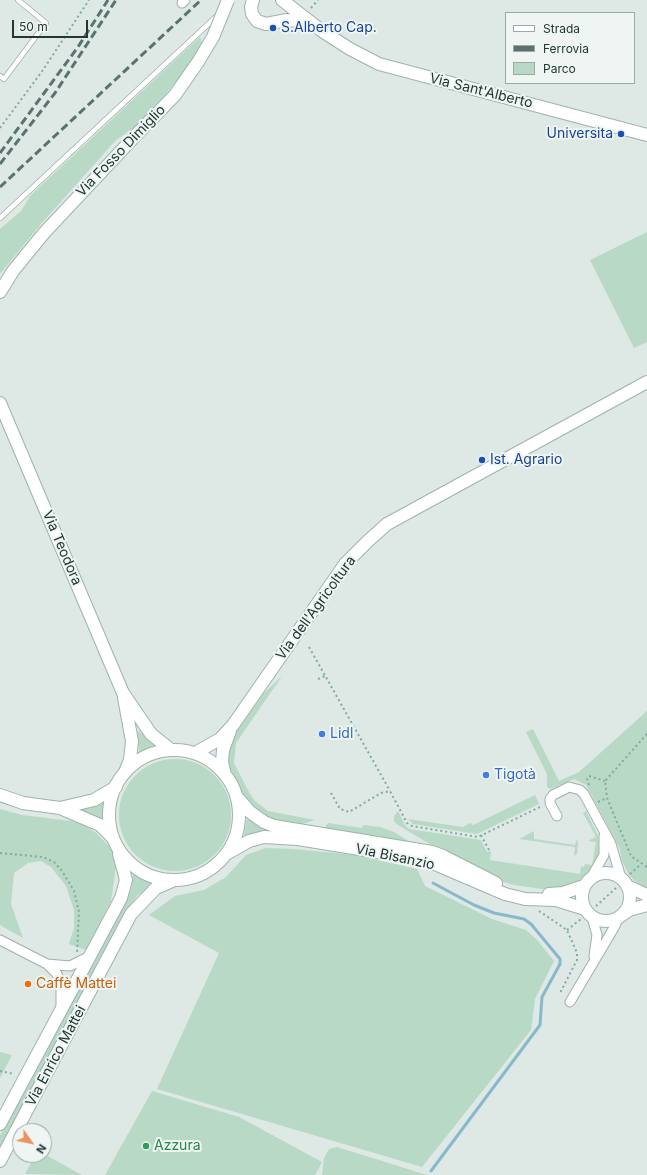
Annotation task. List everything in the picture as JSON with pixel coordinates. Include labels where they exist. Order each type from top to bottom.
[{"type":"main road","name":"Via Fosso Dimiglio","points":[[0,292],[13,271],[44,233],[175,95],[213,37],[228,0]]},
{"type":"main road","name":"Via Sant'Alberto","points":[[253,0],[251,7],[252,14],[258,21],[266,24],[287,20],[300,21],[322,31]]},
{"type":"main road","name":"Via Sant'Alberto","points":[[282,0],[322,31],[350,49],[379,64],[647,135]]},
{"type":"main road","points":[[287,20],[290,18],[292,8]]},
{"type":"main road","name":"Via dell'Agricoltura","points":[[195,753],[220,739],[234,725],[345,564],[387,524],[647,382]]},
{"type":"main road","name":"Via Teodora","points":[[0,403],[123,693],[151,734],[171,750]]},
{"type":"main road","name":"Via Teodora","points":[[123,693],[132,741],[130,760],[123,775]]},
{"type":"main road","name":"Via dell'Agricoltura","points":[[225,774],[222,762],[223,750],[234,725]]},
{"type":"main road","points":[[171,750],[195,753],[209,760],[225,774],[231,783],[237,797],[240,813],[239,828],[234,843],[223,859],[208,871],[191,879],[172,881],[151,877],[132,866],[118,849],[113,838],[109,815],[110,803],[116,787],[123,775],[144,757],[171,750]]},
{"type":"main road","points":[[60,808],[94,800],[116,787]]},
{"type":"main road","points":[[0,795],[23,803],[60,808],[100,826],[113,838]]},
{"type":"main road","name":"Via Bisanzio","points":[[237,797],[250,812],[264,822],[274,826],[432,852],[511,889],[527,893],[549,894],[563,893],[584,886]]},
{"type":"main road","name":"Via Bisanzio","points":[[227,853],[249,841],[264,837],[298,839],[419,859],[452,870],[505,894],[525,899],[556,900],[589,912],[605,921],[620,916]]},
{"type":"main road","name":"Via Enrico Mattei","points":[[0,1124],[121,898],[126,880],[118,849]]},
{"type":"main road","points":[[589,912],[582,902],[584,886],[592,876],[607,872],[647,895]]},
{"type":"main road","name":"Via Enrico Mattei","points":[[0,1161],[131,914],[156,888],[172,881]]},
{"type":"main road","points":[[620,916],[629,902],[623,882]]},
{"type":"main road","points":[[620,916],[629,910],[647,905]]},
{"type":"street","points":[[558,816],[550,799],[560,790],[569,787],[580,790],[594,805],[603,832],[611,844],[623,882]]},
{"type":"street","points":[[592,876],[604,855],[603,832]]},
{"type":"street","points":[[589,912],[597,942],[591,963]]},
{"type":"street","points":[[570,1002],[591,963],[620,916]]},
{"type":"street","points":[[0,940],[47,964],[57,974],[61,985],[61,1011]]},
{"type":"street","points":[[47,964],[70,966],[90,956]]},
{"type":"lane","points":[[0,76],[4,79],[46,23],[18,0]]},
{"type":"lane","points":[[0,218],[234,0]]},
{"type":"path","points":[[0,128],[43,70],[89,0]]},
{"type":"path","points":[[309,647],[407,823],[412,826],[478,837],[543,805]]},
{"type":"path","points":[[318,680],[325,676]]},
{"type":"path","points":[[647,734],[605,781],[607,798],[631,856],[647,867]]},
{"type":"path","points":[[590,785],[586,779],[589,776],[605,781]]},
{"type":"path","points":[[331,793],[340,809],[349,812],[381,793],[390,791]]},
{"type":"path","points":[[594,805],[596,798]]},
{"type":"path","points":[[594,805],[607,798]]},
{"type":"path","points":[[481,835],[489,850]]},
{"type":"path","points":[[0,853],[43,857],[54,862],[62,871],[74,891],[79,912],[76,956]]},
{"type":"path","points":[[560,993],[577,960],[577,953],[567,930],[623,882],[641,864]]},
{"type":"path","points":[[0,1071],[14,1074]]},
{"type":"green space","points":[[200,37],[202,43],[187,68],[165,95],[132,129],[116,140],[41,224],[0,274],[0,229],[21,211],[31,195]]},
{"type":"green space","points":[[647,232],[647,342],[634,348],[590,260]]},
{"type":"green space","points":[[282,676],[236,743],[234,763],[250,794],[255,801],[268,811],[315,820],[295,826],[274,821],[258,812],[244,797],[230,770],[227,757],[233,737],[237,731],[264,693]]},
{"type":"green space","points":[[647,711],[647,888],[635,881],[629,875],[622,861],[620,849],[586,785],[574,779],[551,789],[547,787],[547,774],[526,732],[533,729],[559,781],[579,772]]},
{"type":"green space","points":[[138,730],[155,745],[139,753]]},
{"type":"green space","points":[[175,759],[197,763],[215,775],[227,793],[231,815],[227,837],[215,855],[197,867],[175,871],[153,867],[135,855],[123,837],[119,815],[123,793],[135,775],[153,763]]},
{"type":"green space","points":[[535,795],[539,804],[477,834],[413,824],[408,819],[463,827],[470,823],[473,825]]},
{"type":"green space","points":[[108,797],[106,804],[106,824],[96,817],[77,810]]},
{"type":"green space","points":[[0,809],[22,815],[79,822],[96,833],[111,848],[116,866],[111,901],[86,950],[69,944],[74,928],[74,910],[66,886],[51,867],[41,861],[28,863],[14,873],[11,904],[23,938],[0,925]]},
{"type":"green space","points":[[398,811],[405,825],[409,829],[481,840],[487,852],[491,851],[490,860],[580,874],[581,866],[584,867],[585,864],[592,865],[596,842],[588,841],[596,837],[583,813],[586,811],[598,836],[599,856],[593,867],[574,885],[549,890],[514,885],[500,881],[443,852],[398,825],[394,822],[394,816]]},
{"type":"green space","points":[[247,818],[266,829],[266,832],[246,836],[244,835]]},
{"type":"green space","points":[[328,823],[362,828],[363,825],[380,827],[394,832],[410,842],[409,844],[323,829]]},
{"type":"green space","points":[[534,831],[534,839],[575,845],[577,839],[577,854],[574,856],[575,847],[519,839]]},
{"type":"green space","points":[[266,848],[356,855],[417,869],[425,886],[492,919],[526,930],[538,941],[554,961],[535,999],[531,1030],[422,1167],[157,1089],[219,953],[149,915],[175,896],[204,890],[226,877],[246,855]]},
{"type":"green space","points":[[133,871],[154,884],[137,896],[129,909],[15,1123],[12,1123],[12,1128],[0,1151],[0,1135],[127,900],[132,886]]},
{"type":"green space","points":[[0,1052],[12,1055],[0,1078]]},
{"type":"green space","points":[[152,1091],[239,1117],[322,1162],[315,1175],[105,1175]]},
{"type":"green space","points":[[337,1147],[427,1175],[322,1175],[324,1158],[329,1149]]},
{"type":"green space","points":[[52,1158],[82,1175],[25,1174],[31,1163],[52,1163]]},
{"type":"waterway","points":[[431,1171],[540,1025],[542,997],[560,964],[560,959],[531,924],[524,919],[494,913],[474,905],[433,883]]},
{"type":"railway","points":[[0,153],[78,47],[108,0]]},
{"type":"railway","points":[[0,164],[55,93],[116,0]]},
{"type":"railway","points":[[0,187],[201,0]]},
{"type":"place","name":"S.Alberto Cap.","points":[[273,28]]},
{"type":"place","name":"Universita","points":[[621,134]]},
{"type":"place","name":"Ist. Agrario","points":[[482,460]]},
{"type":"place","name":"Lidl","points":[[322,734]]},
{"type":"place","name":"Tigotà","points":[[486,775]]},
{"type":"place","name":"Caffè Mattei","points":[[28,984]]},
{"type":"place","name":"Azzura","points":[[146,1146]]}]
